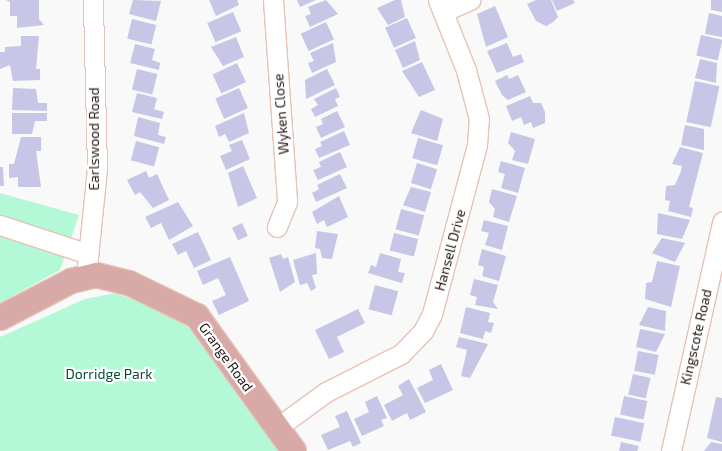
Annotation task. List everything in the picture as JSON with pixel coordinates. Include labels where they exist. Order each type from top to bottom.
[{"type":"main road","name":"Grange Road","points":[[0,318],[71,281],[87,266],[96,275],[129,283],[197,316],[294,451]]},
{"type":"street","name":"Earlswood Road","points":[[87,266],[97,168],[93,0]]},
{"type":"street","name":"Wyken Close","points":[[273,0],[287,202],[277,226]]},
{"type":"street","points":[[440,6],[470,0]]},
{"type":"street","name":"Hansell Drive","points":[[278,427],[326,392],[401,354],[423,331],[432,314],[477,145],[479,119],[466,70],[440,6]]},
{"type":"street","name":"Kingscote Road","points":[[671,451],[722,222]]},
{"type":"street","points":[[0,225],[87,266]]},
{"type":"green space","points":[[0,193],[79,215],[60,270],[0,303]]},
{"type":"green space","name":"Dorridge Park","points":[[116,293],[178,318],[199,337],[282,451],[0,451],[0,337],[85,299]]},
{"type":"building","points":[[6,0],[39,0],[39,19],[44,25],[17,28],[17,16],[10,16],[10,2]]},
{"type":"building","points":[[133,0],[161,1],[156,21],[129,14]]},
{"type":"building","points":[[209,0],[237,0],[239,5],[216,16]]},
{"type":"building","points":[[297,0],[316,0],[300,7]]},
{"type":"building","points":[[326,0],[338,14],[310,27],[305,16],[311,14],[308,7]]},
{"type":"building","points":[[395,0],[401,0],[405,17],[388,25],[377,8]]},
{"type":"building","points":[[536,0],[551,0],[558,17],[552,23],[546,26],[536,21],[527,4]]},
{"type":"building","points":[[552,0],[573,0],[575,3],[557,11]]},
{"type":"building","points":[[711,0],[722,0],[722,12],[711,10]]},
{"type":"building","points":[[495,6],[508,37],[486,47],[477,14]]},
{"type":"building","points":[[233,12],[241,31],[215,42],[207,23]]},
{"type":"building","points":[[709,13],[722,16],[722,37],[705,34]]},
{"type":"building","points":[[407,18],[416,38],[394,48],[385,28]]},
{"type":"building","points":[[132,19],[156,25],[151,44],[127,38]]},
{"type":"building","points":[[326,22],[334,39],[309,51],[301,34]]},
{"type":"building","points":[[701,35],[722,40],[718,60],[696,55]]},
{"type":"building","points":[[21,36],[39,36],[36,69],[40,69],[40,80],[13,81],[10,65],[0,69],[0,52],[5,52],[5,47],[21,46]]},
{"type":"building","points":[[236,37],[244,57],[223,66],[211,47]]},
{"type":"building","points":[[415,41],[420,60],[403,68],[395,50]]},
{"type":"building","points":[[333,43],[336,62],[312,73],[308,63],[314,61],[310,53]]},
{"type":"building","points":[[507,43],[513,57],[521,54],[524,62],[497,73],[487,51]]},
{"type":"building","points":[[135,44],[155,49],[152,60],[160,63],[159,70],[130,63]]},
{"type":"building","points":[[700,59],[717,63],[716,83],[695,78]]},
{"type":"building","points":[[422,62],[435,90],[419,97],[402,71]]},
{"type":"building","points":[[237,63],[246,82],[221,93],[213,74]]},
{"type":"building","points":[[137,69],[157,74],[152,94],[132,89]]},
{"type":"building","points":[[327,69],[335,85],[306,99],[305,80]]},
{"type":"building","points":[[507,75],[509,79],[518,75],[526,92],[508,100],[502,95],[495,81]]},
{"type":"building","points":[[695,81],[719,86],[711,127],[686,122]]},
{"type":"building","points":[[13,88],[36,89],[38,103],[47,103],[47,111],[12,110]]},
{"type":"building","points":[[239,88],[248,108],[224,119],[215,99]]},
{"type":"building","points":[[336,88],[340,97],[335,99],[338,106],[315,117],[311,109],[318,105],[314,99]]},
{"type":"building","points":[[137,93],[157,98],[154,109],[164,112],[162,119],[132,112]]},
{"type":"building","points":[[530,96],[533,103],[541,103],[545,112],[545,123],[533,128],[531,122],[524,125],[521,117],[512,121],[506,106]]},
{"type":"building","points":[[421,110],[443,119],[437,141],[411,133]]},
{"type":"building","points":[[337,111],[345,127],[321,138],[316,127],[323,124],[321,119]]},
{"type":"building","points":[[12,113],[47,113],[47,121],[35,121],[32,134],[12,134]]},
{"type":"building","points":[[244,113],[249,133],[229,142],[225,134],[219,137],[215,126]]},
{"type":"building","points":[[138,117],[160,123],[158,135],[166,137],[164,144],[134,136]]},
{"type":"building","points":[[685,125],[704,129],[704,150],[681,145]]},
{"type":"building","points":[[344,131],[350,145],[319,158],[315,149],[322,146],[320,142]]},
{"type":"building","points":[[511,132],[535,139],[528,164],[512,160],[515,151],[508,143]]},
{"type":"building","points":[[21,137],[41,137],[41,151],[36,151],[41,187],[18,187],[18,177],[9,178],[9,164],[14,164]]},
{"type":"building","points":[[418,138],[443,145],[437,165],[412,158]]},
{"type":"building","points":[[242,140],[250,159],[226,170],[220,156],[232,151],[229,145]]},
{"type":"building","points":[[136,141],[159,147],[154,167],[131,160]]},
{"type":"building","points":[[680,147],[703,153],[689,207],[693,208],[691,217],[668,211],[670,201],[665,200],[666,186],[675,185],[681,171],[682,166],[672,164]]},
{"type":"building","points":[[340,152],[347,167],[318,180],[313,170],[321,167],[319,162]]},
{"type":"building","points":[[501,161],[525,168],[518,193],[501,188],[505,174],[498,172]]},
{"type":"building","points":[[417,163],[437,169],[431,189],[411,183]]},
{"type":"building","points":[[243,166],[257,198],[238,207],[228,173]]},
{"type":"building","points":[[0,167],[3,167],[4,186],[0,186]]},
{"type":"building","points":[[146,171],[149,178],[157,174],[169,200],[153,208],[140,192],[135,195],[127,180]]},
{"type":"building","points":[[340,174],[347,188],[316,202],[312,193],[319,189],[317,185]]},
{"type":"building","points":[[411,187],[431,192],[425,212],[403,205]]},
{"type":"building","points":[[492,189],[517,196],[509,222],[493,217],[495,209],[489,202]]},
{"type":"building","points":[[339,196],[348,217],[327,227],[324,220],[317,224],[312,212]]},
{"type":"building","points":[[178,202],[193,226],[169,240],[161,223],[151,228],[145,217]]},
{"type":"building","points":[[401,209],[424,215],[419,235],[396,229]]},
{"type":"building","points":[[658,213],[690,220],[682,239],[657,234]]},
{"type":"building","points":[[484,220],[508,226],[502,250],[485,245],[489,233],[481,231]]},
{"type":"building","points":[[242,223],[248,236],[238,240],[232,228]]},
{"type":"building","points":[[317,231],[338,234],[332,259],[322,258],[320,249],[315,248]]},
{"type":"building","points":[[198,232],[211,260],[194,268],[186,251],[178,255],[172,244]]},
{"type":"building","points":[[394,233],[418,239],[414,257],[390,250]]},
{"type":"building","points":[[662,238],[685,243],[675,262],[652,253]]},
{"type":"building","points":[[482,249],[506,256],[499,281],[482,276],[484,267],[478,265]]},
{"type":"building","points":[[316,253],[317,274],[312,275],[316,288],[311,291],[307,283],[300,285],[293,260]]},
{"type":"building","points":[[380,253],[401,259],[398,272],[405,273],[402,283],[368,273],[371,265],[376,267]]},
{"type":"building","points":[[281,254],[283,259],[288,257],[295,282],[280,292],[269,258]]},
{"type":"building","points":[[230,257],[249,301],[219,315],[212,301],[226,295],[218,278],[203,285],[197,271]]},
{"type":"building","points":[[657,261],[680,266],[671,307],[645,299],[646,283],[652,282]]},
{"type":"building","points":[[474,279],[498,285],[493,302],[498,309],[475,305],[477,297],[470,295]]},
{"type":"building","points":[[375,285],[398,291],[392,315],[369,309]]},
{"type":"building","points":[[466,307],[490,313],[488,322],[494,323],[491,333],[485,331],[483,339],[460,333]]},
{"type":"building","points":[[648,307],[666,311],[665,331],[639,325]]},
{"type":"building","points":[[358,309],[365,323],[337,337],[344,352],[329,359],[315,330]]},
{"type":"building","points":[[640,329],[665,334],[656,352],[636,347]]},
{"type":"building","points":[[459,337],[488,344],[470,378],[461,376],[467,350],[456,347]]},
{"type":"building","points":[[638,351],[659,355],[655,375],[634,371]]},
{"type":"building","points":[[441,364],[453,390],[425,403],[417,388],[433,380],[429,370]]},
{"type":"building","points":[[633,374],[651,378],[646,399],[628,394]]},
{"type":"building","points":[[409,379],[426,412],[410,420],[407,413],[392,421],[384,405],[403,395],[398,386]]},
{"type":"building","points":[[377,396],[387,418],[381,420],[384,426],[362,436],[354,419],[369,412],[365,402]]},
{"type":"building","points":[[624,396],[647,401],[644,420],[620,415]]},
{"type":"building","points":[[716,397],[722,398],[722,442],[707,438]]},
{"type":"building","points":[[347,411],[361,443],[353,447],[350,441],[328,450],[321,435],[340,427],[335,416]]},
{"type":"building","points":[[615,417],[644,423],[640,442],[611,436]]},
{"type":"building","points":[[621,442],[639,446],[637,451],[619,451]]},
{"type":"building","points":[[711,442],[722,444],[722,451],[704,451]]}]
